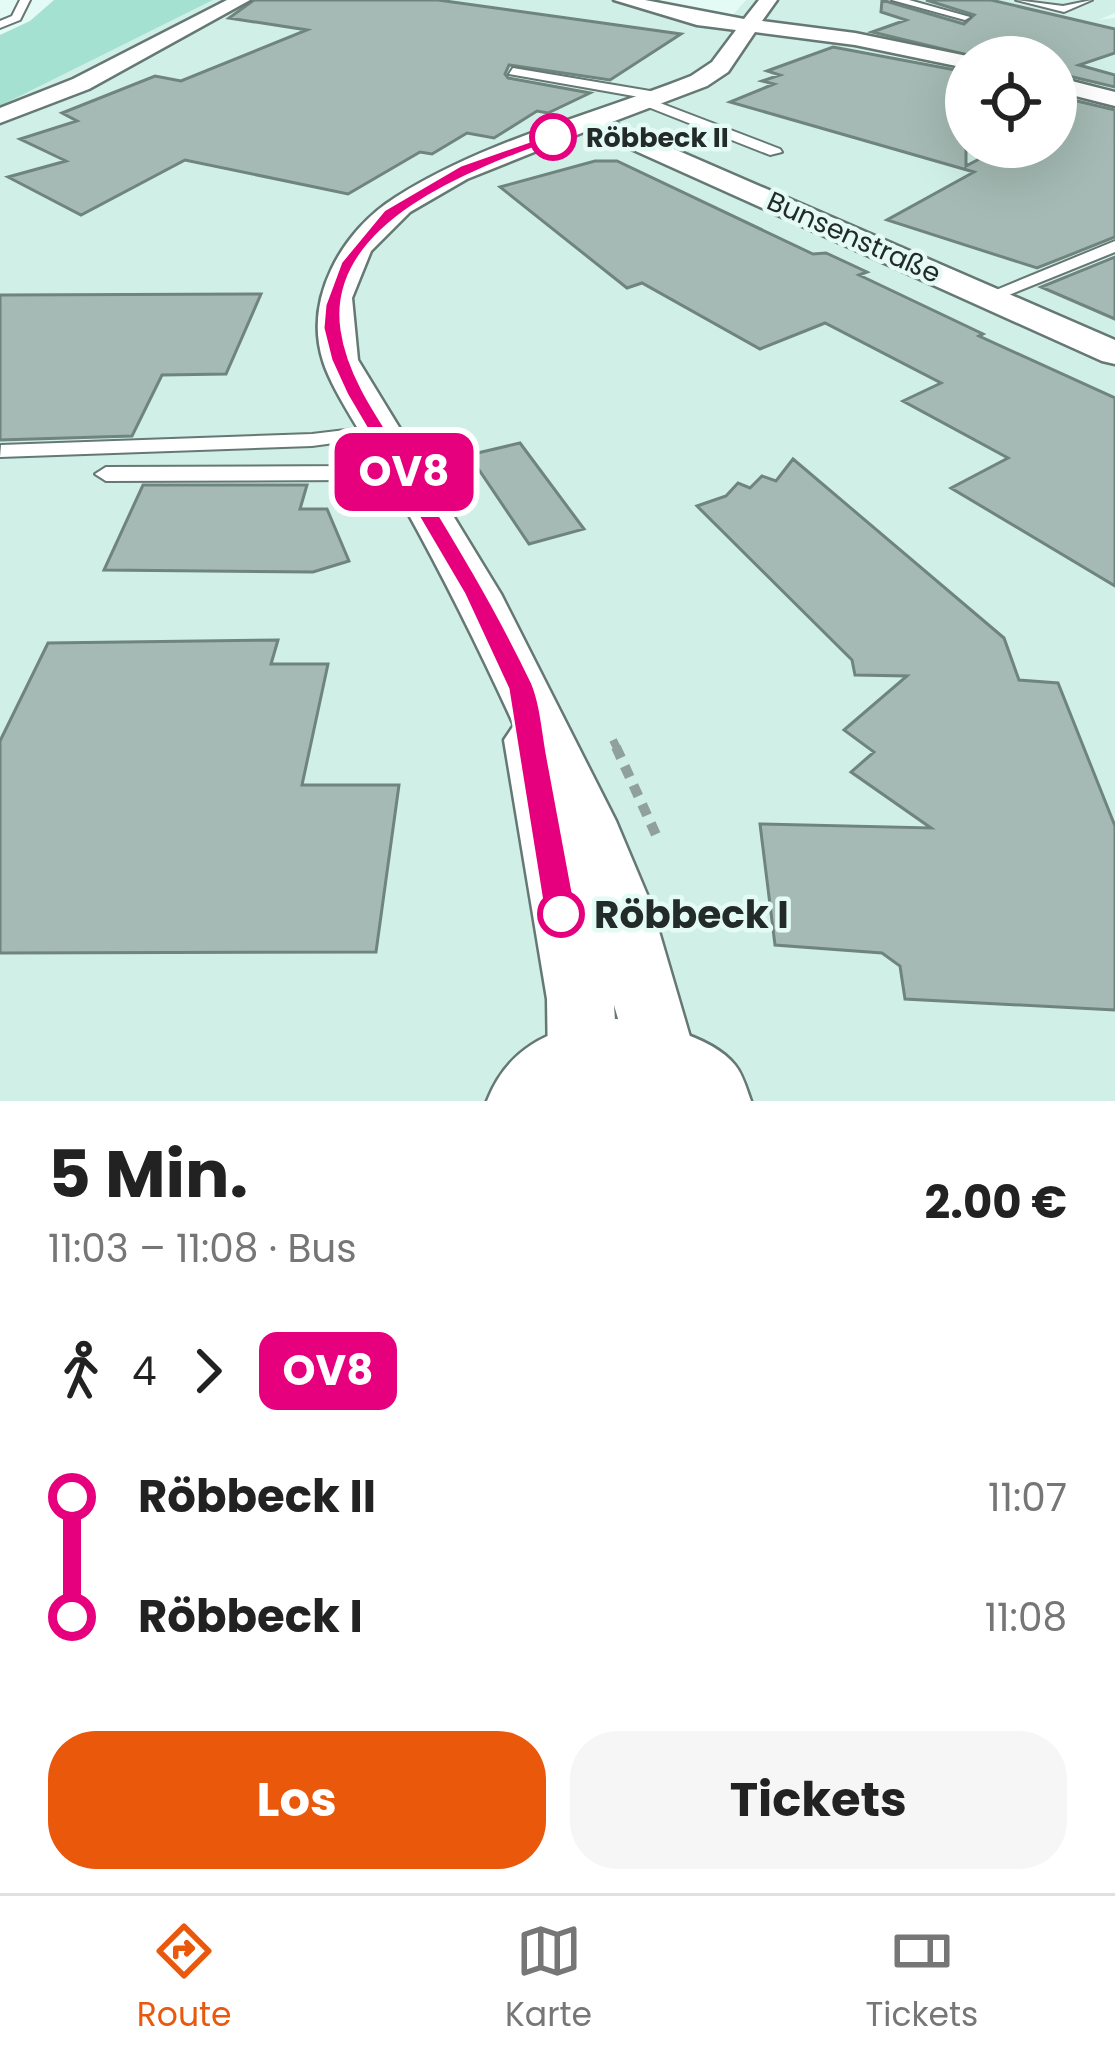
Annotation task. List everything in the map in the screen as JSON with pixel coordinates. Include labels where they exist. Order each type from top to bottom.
[{"type":"street","points":[[0,116],[97,76],[241,0]]},
{"type":"street","points":[[623,0],[680,16],[855,39],[945,58]]},
{"type":"street","points":[[622,1084],[620,904],[587,821],[477,594],[340,360],[332,328],[340,283],[361,243],[390,214],[466,168],[654,100],[720,67],[768,0]]},
{"type":"street","points":[[1077,88],[1108,94]]},
{"type":"street","name":"Bunsenstraße","points":[[592,122],[1115,353]]},
{"type":"lane","points":[[0,25],[16,18],[25,0]]},
{"type":"lane","points":[[897,0],[965,17]]},
{"type":"lane","points":[[1021,0],[1064,9],[1087,0]]},
{"type":"lane","points":[[513,72],[654,100],[775,152]]},
{"type":"lane","points":[[988,297],[1115,246]]},
{"type":"lane","points":[[1,451],[312,440],[379,431]]},
{"type":"lane","points":[[106,474],[353,473],[399,464]]},
{"type":"path","points":[[613,740],[657,837]]},
{"type":"shaded area","points":[[213,0],[657,0],[731,17],[746,0],[1115,0],[1115,13],[1098,20],[1115,18],[1115,1101],[0,1101],[0,106]]},
{"type":"green space","points":[[54,0],[213,0],[0,106],[0,35],[30,21]]},
{"type":"building","points":[[254,0],[438,0],[681,34],[610,80],[509,65],[508,78],[590,93],[548,113],[537,111],[494,138],[467,133],[432,154],[420,152],[348,194],[185,160],[81,215],[8,177],[66,161],[20,139],[77,121],[62,113],[155,76],[181,81],[307,30],[229,18]]},
{"type":"building","points":[[882,0],[964,24],[974,15],[926,0],[991,0],[1115,29],[1115,53],[1079,65],[1115,75],[1115,87],[1077,78],[1077,36],[945,36],[945,50],[872,32],[906,20],[881,12]]},
{"type":"building","points":[[833,47],[945,68],[945,164],[730,102],[774,84],[762,81],[780,75],[767,71]]},
{"type":"building","points":[[1077,101],[1115,110],[1115,237],[1037,268],[887,220],[974,172],[960,168],[1077,168]]},
{"type":"building","points":[[595,161],[617,161],[813,254],[826,253],[867,272],[859,275],[983,334],[979,336],[1115,398],[1115,586],[951,488],[1008,458],[903,401],[941,383],[825,323],[760,349],[642,283],[627,288],[500,187]]},
{"type":"building","points":[[1115,257],[1115,319],[1041,287]]},
{"type":"building","points":[[261,294],[226,374],[162,375],[132,436],[0,440],[0,295]]},
{"type":"building","points":[[520,443],[584,529],[529,544],[469,455]]},
{"type":"building","points":[[793,459],[1004,638],[1019,680],[1058,683],[1115,826],[1115,1010],[905,999],[900,966],[882,953],[775,945],[760,824],[931,828],[851,772],[874,752],[844,730],[907,676],[855,675],[852,660],[697,506],[726,496],[738,483],[750,488],[762,476],[776,481]]},
{"type":"building","points":[[143,485],[307,485],[300,509],[327,509],[349,561],[313,572],[104,570]]},
{"type":"building","points":[[278,640],[271,664],[328,664],[302,785],[399,785],[376,952],[0,953],[0,741],[48,643]]},
{"type":"bus line","name":"OV8","points":[[553,137],[466,168],[390,214],[349,262],[334,305],[332,328],[340,360],[357,395],[477,594],[522,689],[561,914]]},
{"type":"place","name":"Röbbeck II","points":[[553,137]]},
{"type":"place","name":"Röbbeck I","points":[[561,914]]}]
